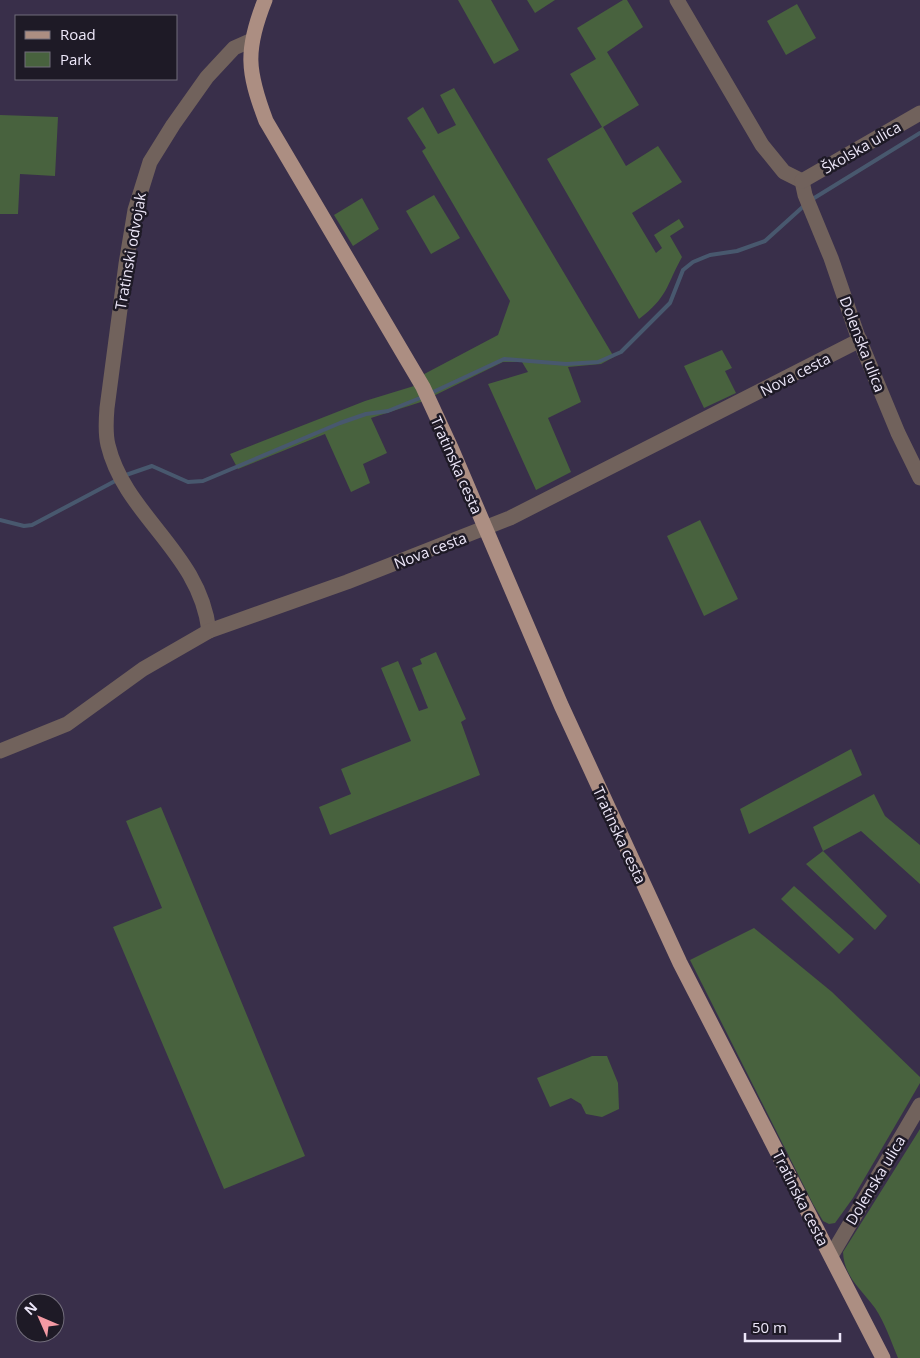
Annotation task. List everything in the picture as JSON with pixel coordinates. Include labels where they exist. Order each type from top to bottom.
[{"type":"main road","points":[[252,40],[265,0]]},
{"type":"main road","name":"Tratinska cesta","points":[[252,40],[253,87],[266,121],[423,388],[565,714],[680,963],[884,1358]]},
{"type":"street","points":[[677,0],[770,156],[806,195]]},
{"type":"street","name":"Tratinski odvojak","points":[[209,631],[207,617],[194,580],[126,484],[118,469],[108,447],[106,431],[107,408],[126,264],[142,184],[150,162],[207,77],[234,48],[252,40]]},
{"type":"street","name":"Školska ulica","points":[[806,195],[920,113]]},
{"type":"street","name":"Dolenska ulica","points":[[806,195],[860,340],[898,433],[920,478]]},
{"type":"street","name":"Nova cesta","points":[[0,751],[67,724],[143,669],[209,631],[486,529],[545,501],[860,340]]},
{"type":"street","name":"Dolenska ulica","points":[[830,1256],[920,1105]]},
{"type":"green space","points":[[458,0],[491,0],[519,50],[494,64]]},
{"type":"green space","points":[[527,0],[555,0],[535,13]]},
{"type":"green space","points":[[623,0],[627,0],[643,27],[607,52],[639,105],[603,127],[626,166],[658,146],[682,182],[632,213],[656,253],[662,248],[654,235],[679,219],[684,227],[670,236],[682,257],[669,284],[656,304],[639,319],[547,159],[602,127],[570,74],[596,59],[577,28]]},
{"type":"green space","points":[[797,4],[816,38],[786,55],[767,21]]},
{"type":"green space","points":[[454,88],[614,357],[601,364],[568,367],[581,402],[548,418],[571,472],[536,490],[488,384],[528,372],[522,362],[503,362],[421,402],[371,418],[387,453],[363,464],[370,483],[351,492],[325,434],[238,469],[230,454],[365,401],[414,386],[411,381],[498,335],[510,301],[422,151],[426,148],[407,118],[423,107],[438,134],[456,125],[440,95]]},
{"type":"green space","points":[[0,115],[58,117],[55,176],[20,174],[18,214],[0,214]]},
{"type":"green space","points":[[434,195],[460,238],[431,254],[406,211]]},
{"type":"green space","points":[[362,198],[379,229],[353,246],[334,215]]},
{"type":"green space","points":[[722,350],[732,368],[725,371],[736,393],[704,408],[684,366]]},
{"type":"green space","points":[[700,520],[738,599],[704,616],[667,536]]},
{"type":"green space","points":[[436,652],[466,719],[461,722],[480,775],[330,835],[319,807],[351,794],[341,769],[411,741],[381,668],[398,661],[419,711],[428,708],[412,668],[422,664],[420,659]]},
{"type":"green space","points":[[851,749],[862,775],[749,834],[740,809]]},
{"type":"green space","points":[[874,794],[885,816],[920,845],[920,884],[861,831],[823,851],[813,827]]},
{"type":"green space","points":[[161,807],[305,1156],[224,1189],[113,927],[162,908],[126,821]]},
{"type":"green space","points":[[823,851],[887,916],[875,930],[806,864]]},
{"type":"green space","points":[[794,886],[854,939],[839,954],[781,899]]},
{"type":"green space","points":[[754,928],[832,992],[920,1077],[920,1083],[853,1198],[835,1223],[829,1224],[823,1221],[813,1204],[690,960]]},
{"type":"green space","points":[[592,1056],[607,1056],[618,1083],[619,1109],[602,1117],[586,1114],[581,1104],[571,1098],[550,1107],[537,1078]]},
{"type":"green space","points":[[920,1129],[920,1358],[898,1358],[879,1314],[846,1269],[843,1252]]},
{"type":"waterway","points":[[811,200],[920,133]]},
{"type":"waterway","points":[[431,393],[504,359],[566,364],[598,362],[621,352],[670,303],[683,270],[693,262],[710,255],[737,251],[765,241],[806,204]]},
{"type":"waterway","points":[[123,476],[152,466],[188,482],[203,481],[340,423],[366,414],[388,411],[425,396]]},
{"type":"waterway","points":[[0,520],[24,526],[32,525],[117,480]]}]
